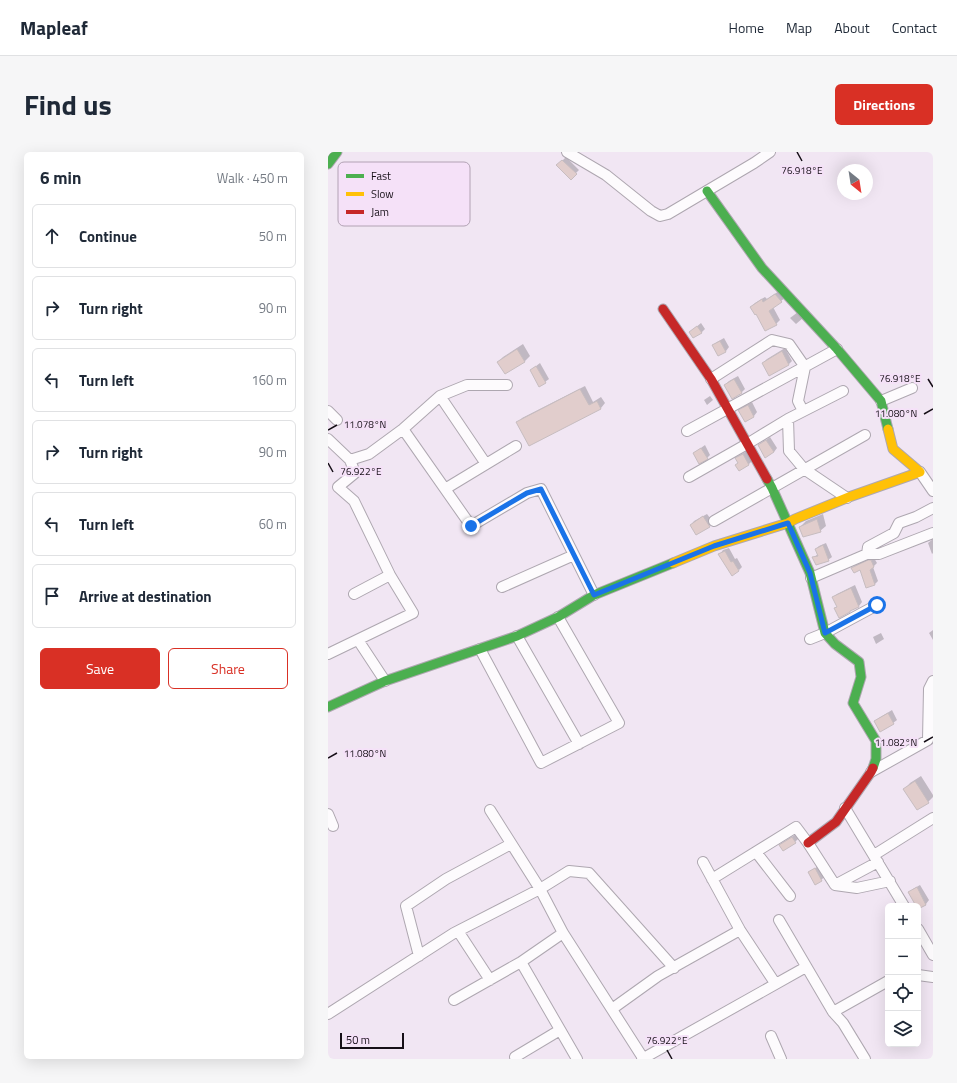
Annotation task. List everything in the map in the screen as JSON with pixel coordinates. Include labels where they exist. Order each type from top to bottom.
[{"type":"street","points":[[328,164],[337,152]]},
{"type":"street","points":[[567,152],[606,175],[651,211],[660,216],[668,214],[770,152]]},
{"type":"street","points":[[707,191],[762,268],[837,349],[881,401],[893,449],[920,472],[933,491]]},
{"type":"street","points":[[663,309],[711,379],[772,488],[812,578],[825,633],[835,644],[859,662],[861,677],[853,703],[876,741],[876,759],[871,772],[836,822],[808,843]]},
{"type":"street","points":[[711,379],[772,340],[789,344],[805,366],[798,401],[803,411]]},
{"type":"street","points":[[687,431],[837,349]]},
{"type":"street","points":[[350,460],[369,454],[403,430],[440,396],[467,385],[507,385]]},
{"type":"street","points":[[881,401],[912,388]]},
{"type":"street","points":[[689,477],[788,419],[843,391]]},
{"type":"street","points":[[440,396],[486,464]]},
{"type":"street","points":[[328,411],[337,420]]},
{"type":"street","points":[[788,419],[789,451],[804,469],[847,498]]},
{"type":"street","points":[[403,430],[471,526],[527,493],[541,489],[594,595]]},
{"type":"street","points":[[714,521],[865,435]]},
{"type":"street","points":[[328,439],[350,460],[356,473],[338,487],[354,501],[390,575],[413,613],[328,654]]},
{"type":"street","points":[[445,489],[516,446]]},
{"type":"street","points":[[328,707],[385,681],[517,636],[558,617],[594,595],[714,546],[788,523],[847,498],[920,472]]},
{"type":"street","points":[[867,554],[868,547],[894,533],[900,523],[933,508]]},
{"type":"street","points":[[812,578],[867,554],[879,554],[933,533]]},
{"type":"street","points":[[502,587],[574,555]]},
{"type":"street","points":[[354,594],[390,575]]},
{"type":"street","points":[[810,639],[825,633],[877,605]]},
{"type":"street","points":[[480,649],[541,763],[619,723],[558,617]]},
{"type":"street","points":[[517,636],[579,744]]},
{"type":"street","points":[[358,640],[385,681]]},
{"type":"street","points":[[871,772],[928,740],[929,689],[933,681]]},
{"type":"street","points":[[846,808],[902,903]]},
{"type":"street","points":[[490,810],[540,889],[564,933],[642,1059],[775,983],[806,967]]},
{"type":"street","points":[[328,814],[333,826]]},
{"type":"street","points":[[835,885],[933,818]]},
{"type":"street","points":[[712,880],[796,827],[835,885],[857,888],[890,881]]},
{"type":"street","points":[[419,956],[406,906],[446,879],[511,844]]},
{"type":"street","points":[[756,852],[790,896]]},
{"type":"street","points":[[703,862],[740,930],[775,983]]},
{"type":"street","points":[[328,1014],[458,931],[540,889],[569,871],[588,873],[674,968]]},
{"type":"street","points":[[779,920],[833,1012],[843,1023],[865,1059]]},
{"type":"street","points":[[612,1009],[658,976],[740,930]]},
{"type":"street","points":[[458,931],[490,980]]},
{"type":"street","points":[[454,1000],[521,962],[564,933]]},
{"type":"street","points":[[921,934],[933,955]]},
{"type":"street","points":[[521,962],[577,1059]]},
{"type":"street","points":[[921,975],[933,977]]},
{"type":"street","points":[[833,1012],[885,983]]},
{"type":"street","points":[[514,1057],[560,1030]]},
{"type":"street","points":[[771,1036],[781,1059]]},
{"type":"building","points":[[562,160],[577,174],[571,180],[556,165]]},
{"type":"building","points":[[775,294],[782,302],[769,311],[777,325],[765,331],[756,314],[755,315],[750,307],[762,299],[763,302]]},
{"type":"building","points":[[697,326],[702,333],[693,338],[689,332]]},
{"type":"building","points":[[720,341],[726,352],[718,356],[712,345]]},
{"type":"building","points":[[517,349],[525,362],[505,374],[497,362]]},
{"type":"building","points":[[782,351],[789,365],[769,376],[762,363]]},
{"type":"building","points":[[536,366],[546,383],[539,387],[530,370]]},
{"type":"building","points":[[734,379],[742,393],[732,399],[724,385]]},
{"type":"building","points":[[580,389],[589,405],[597,401],[601,409],[529,446],[516,422]]},
{"type":"building","points":[[748,405],[754,417],[745,422],[738,410]]},
{"type":"building","points":[[766,440],[774,452],[765,458],[758,445]]},
{"type":"building","points":[[701,448],[708,459],[699,464],[693,453]]},
{"type":"building","points":[[743,454],[749,465],[739,471],[735,465],[738,463],[735,458]]},
{"type":"building","points":[[703,516],[710,527],[696,535],[690,525]]},
{"type":"building","points":[[817,519],[821,532],[803,537],[799,527]]},
{"type":"building","points":[[823,545],[829,561],[816,565],[812,557],[818,556],[815,549]]},
{"type":"building","points":[[725,551],[731,562],[733,561],[739,571],[732,576],[718,554]]},
{"type":"building","points":[[871,560],[874,567],[870,570],[875,585],[866,588],[860,570],[854,573],[851,568]]},
{"type":"building","points":[[851,588],[859,607],[839,618],[834,608],[837,607],[832,597]]},
{"type":"building","points":[[888,713],[894,724],[880,732],[874,721]]},
{"type":"building","points":[[915,781],[929,803],[917,810],[903,789]]},
{"type":"building","points":[[792,837],[796,843],[783,851],[779,845]]},
{"type":"building","points":[[815,868],[822,881],[815,885],[808,872]]},
{"type":"building","points":[[917,887],[926,905],[921,908],[921,903],[914,903],[908,892]]},
{"type":"traffic: fast","points":[[328,164],[337,152]]},
{"type":"traffic: fast","points":[[707,191],[762,268],[837,349],[881,401],[888,429]]},
{"type":"traffic: fast","points":[[767,479],[810,573],[825,633],[835,644],[859,662],[861,677],[853,703],[876,741],[876,759],[873,768]]},
{"type":"traffic: fast","points":[[328,707],[385,681],[517,636],[558,617],[594,595],[673,563]]},
{"type":"traffic: slow","points":[[673,563],[714,546],[788,523],[849,497],[920,472],[893,449],[888,429]]},
{"type":"traffic: jam","points":[[663,309],[711,379],[767,479]]},
{"type":"traffic: jam","points":[[808,843],[836,822],[873,768]]},
{"type":"route","points":[[471,526],[527,493],[541,489],[594,595],[714,546],[788,523],[810,573],[825,633],[877,605]]}]
